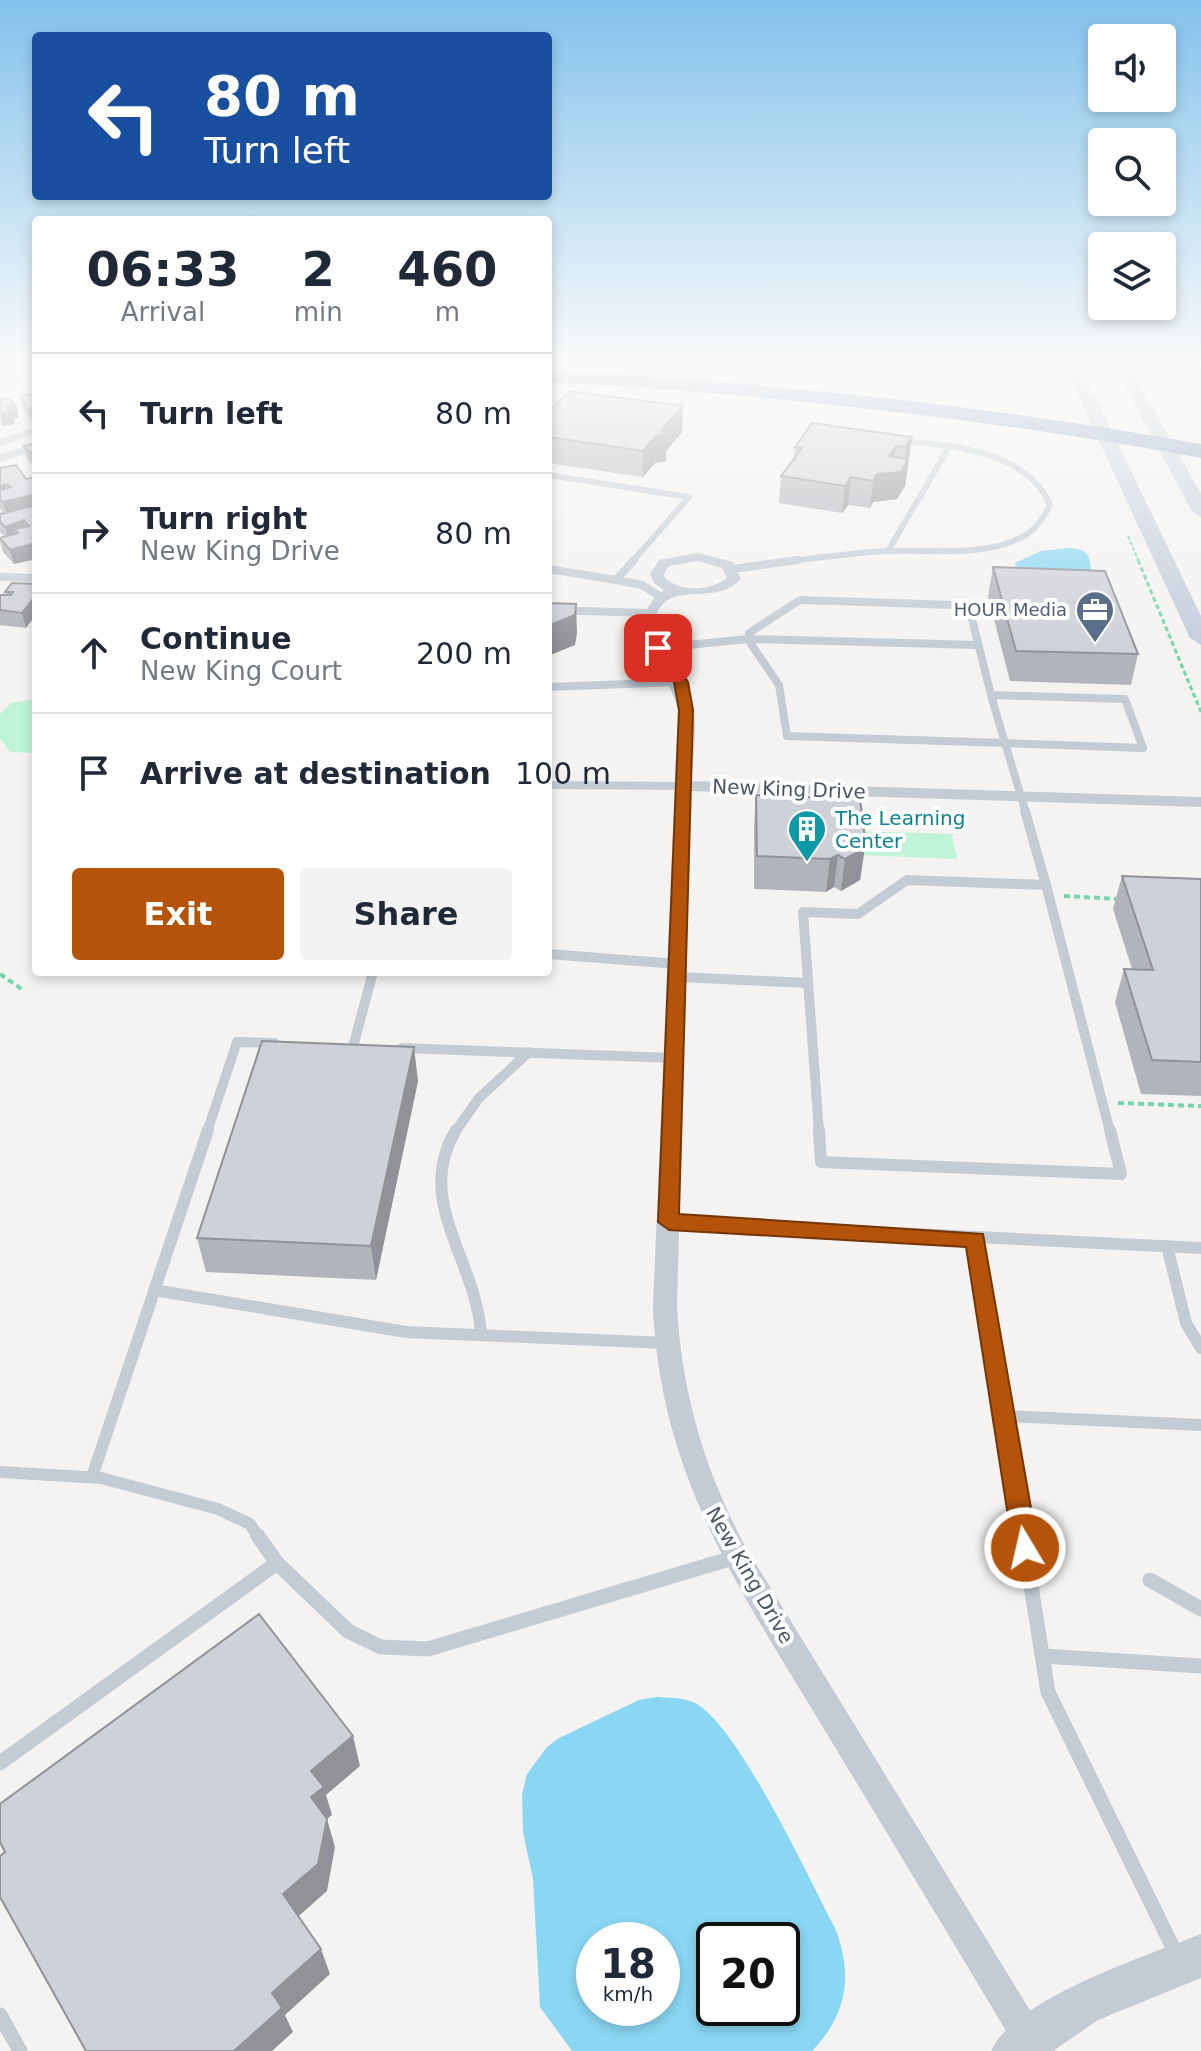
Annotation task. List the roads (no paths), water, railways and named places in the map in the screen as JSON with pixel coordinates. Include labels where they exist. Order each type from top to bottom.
[{"type":"main road","points":[[1116,459],[1201,638]]},
{"type":"main road","points":[[1172,459],[1201,511]]},
{"type":"street","points":[[667,594],[657,574],[672,560],[705,557],[732,569],[734,579],[724,586],[667,594],[649,613],[648,629],[681,682],[686,710],[684,786]]},
{"type":"street","points":[[0,577],[32,578]]},
{"type":"street","name":"New King Drive","points":[[1027,2047],[736,1557],[715,1518],[686,1448],[672,1402],[665,1343],[684,786],[1201,802]]},
{"type":"street","points":[[1027,2047],[1083,2004],[1190,1958]]},
{"type":"lane","points":[[888,551],[942,459]]},
{"type":"lane","points":[[732,569],[888,551],[956,552],[992,546],[1028,533],[1045,516],[1049,498],[1031,477],[994,459]]},
{"type":"lane","points":[[552,476],[689,497],[616,580]]},
{"type":"lane","points":[[552,570],[642,585],[667,594]]},
{"type":"lane","points":[[748,639],[754,628],[800,600],[956,605],[969,611],[1046,885],[1121,1174],[821,1162],[803,912],[858,914],[907,880],[1046,885]]},
{"type":"lane","points":[[552,610],[649,613]]},
{"type":"lane","points":[[658,648],[748,639],[978,645]]},
{"type":"lane","points":[[748,639],[779,685],[787,736],[1143,748],[1125,699],[991,695]]},
{"type":"lane","points":[[552,687],[681,682]]},
{"type":"lane","points":[[552,785],[684,786]]},
{"type":"lane","points":[[552,955],[678,971],[808,983]]},
{"type":"lane","points":[[353,1047],[372,976]]},
{"type":"lane","points":[[92,1477],[237,1042],[281,1044]]},
{"type":"lane","points":[[339,1046],[369,1047]]},
{"type":"lane","points":[[385,1048],[676,1058]]},
{"type":"lane","points":[[481,1335],[481,1302],[440,1201],[437,1182],[452,1133],[510,1066],[529,1052]]},
{"type":"lane","points":[[669,1222],[1201,1248]]},
{"type":"lane","points":[[975,1239],[1048,1692],[1190,1958]]},
{"type":"lane","points":[[1167,1246],[1186,1323],[1201,1348]]},
{"type":"lane","points":[[154,1290],[406,1332],[665,1343]]},
{"type":"lane","points":[[1004,1416],[1201,1425]]},
{"type":"lane","points":[[0,1472],[92,1477],[218,1509],[250,1524],[277,1563],[348,1631],[381,1647],[428,1649],[736,1557]]},
{"type":"lane","points":[[0,1763],[277,1563]]},
{"type":"lane","points":[[1150,1580],[1201,1609]]},
{"type":"lane","points":[[1043,1656],[1201,1666]]},
{"type":"lane","points":[[0,2015],[20,2051]]},
{"type":"water","points":[[1070,548],[1086,553],[1092,578],[1017,573],[1015,563],[1041,551]]},
{"type":"water","points":[[656,1697],[693,1702],[710,1715],[730,1738],[771,1804],[841,1945],[845,1977],[840,2008],[824,2037],[812,2051],[572,2051],[540,2007],[533,1879],[523,1832],[522,1795],[527,1774],[547,1747],[559,1738],[639,1700]]},
{"type":"place","name":"HOUR Media","points":[[1095,644]]},
{"type":"place","name":"The Learning Center","points":[[807,863]]}]
